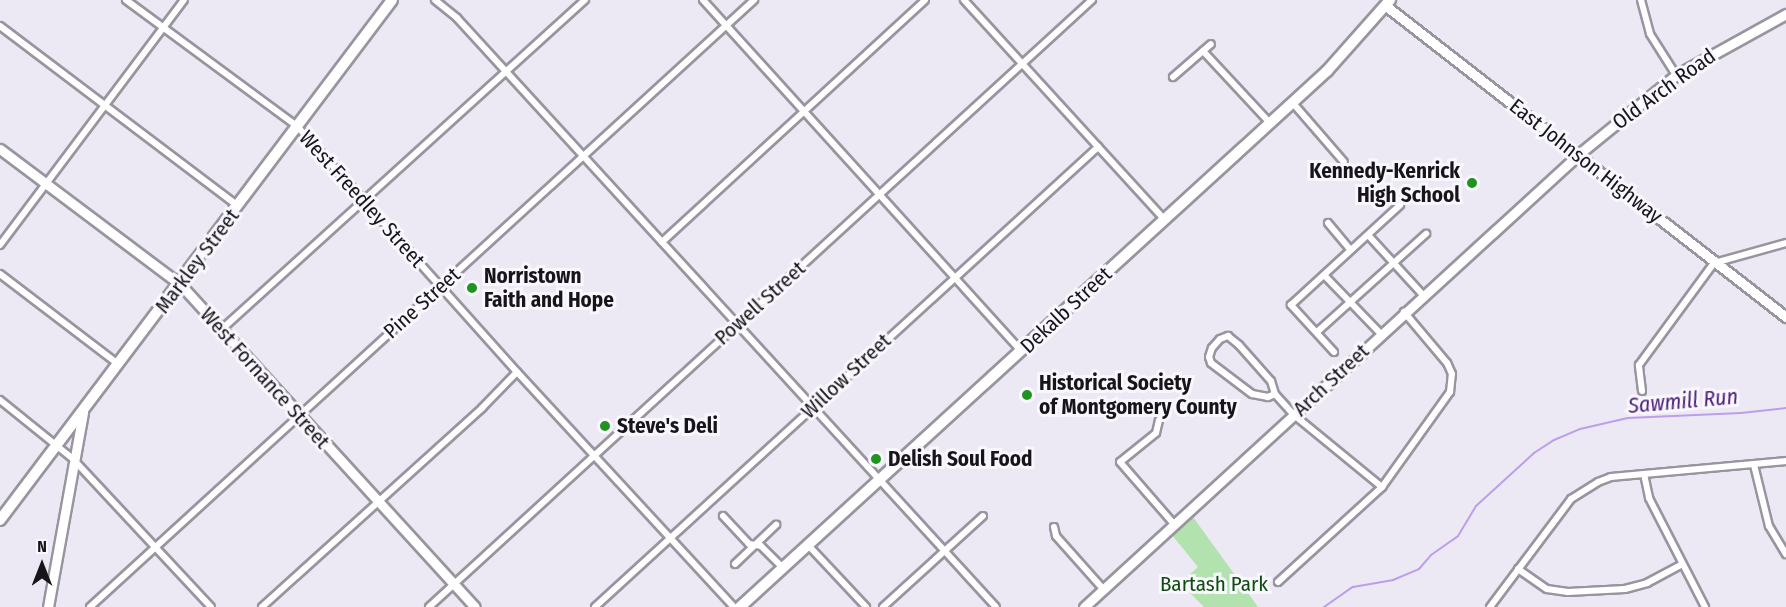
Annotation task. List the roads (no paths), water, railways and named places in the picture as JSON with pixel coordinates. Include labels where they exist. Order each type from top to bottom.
[{"type":"highway","name":"Markley Street","points":[[0,520],[117,363],[239,207],[392,0]]},
{"type":"highway","name":"Dekalb Street","points":[[740,607],[1327,70],[1385,2]]},
{"type":"street","name":"West Freedley Street","points":[[126,0],[297,126],[518,372],[734,607]]},
{"type":"street","points":[[0,245],[184,0]]},
{"type":"street","points":[[435,0],[443,2],[996,607]]},
{"type":"street","points":[[222,329],[585,0]]},
{"type":"street","points":[[703,0],[1021,352]]},
{"type":"street","name":"Pine Street","points":[[90,607],[754,0]]},
{"type":"street","points":[[662,242],[925,0]]},
{"type":"street","points":[[964,0],[1164,219]]},
{"type":"street","name":"Powell Street","points":[[429,607],[1092,0]]},
{"type":"street","points":[[1641,0],[1650,34],[1676,75]]},
{"type":"street","name":"East Johnson Highway","points":[[1385,2],[1714,263],[1786,317]]},
{"type":"street","name":"Old Arch Road","points":[[1579,154],[1676,75],[1786,14]]},
{"type":"street","points":[[0,26],[239,207]]},
{"type":"street","points":[[1173,77],[1211,44]]},
{"type":"street","points":[[1203,51],[1269,122]]},
{"type":"street","points":[[1292,102],[1344,162]]},
{"type":"street","name":"Willow Street","points":[[595,607],[1098,147]]},
{"type":"street","name":"West Fornance Street","points":[[0,148],[180,284],[475,607]]},
{"type":"street","name":"Arch Street","points":[[1084,607],[1173,523],[1579,154]]},
{"type":"street","points":[[1334,352],[1291,305],[1400,205]]},
{"type":"street","points":[[1328,223],[1351,250]]},
{"type":"street","points":[[1317,332],[1426,234]]},
{"type":"street","points":[[1368,235],[1423,295]]},
{"type":"street","points":[[1642,391],[1639,365],[1714,263],[1786,243]]},
{"type":"street","points":[[0,274],[117,363]]},
{"type":"street","points":[[1324,275],[1381,334]]},
{"type":"street","points":[[1278,582],[1382,487],[1450,392],[1452,380],[1447,363],[1404,312]]},
{"type":"street","points":[[1275,394],[1268,397],[1252,394],[1211,363],[1212,348],[1220,339],[1228,336],[1271,381],[1275,394],[1294,415],[1382,487]]},
{"type":"street","points":[[262,607],[482,408],[518,372]]},
{"type":"street","points":[[0,400],[73,459],[211,607]]},
{"type":"street","points":[[48,607],[82,411]]},
{"type":"street","points":[[1159,420],[1156,433],[1120,462],[1173,523]]},
{"type":"street","points":[[1490,607],[1571,499],[1611,477],[1754,465],[1786,460]]},
{"type":"street","points":[[1754,465],[1769,526],[1786,554]]},
{"type":"street","points":[[1644,474],[1649,498],[1705,607]]},
{"type":"street","points":[[723,516],[753,546],[761,546],[783,568]]},
{"type":"street","points":[[883,607],[983,516]]},
{"type":"street","points":[[735,564],[776,525]]},
{"type":"street","points":[[1054,527],[1056,536],[1103,589]]},
{"type":"street","points":[[808,545],[866,607]]},
{"type":"street","points":[[1518,569],[1547,589],[1568,592],[1625,589],[1647,583],[1682,564]]},
{"type":"waterway","name":"Sawmill Run","points":[[1324,607],[1353,587],[1393,580],[1419,569],[1431,555],[1458,536],[1476,506],[1534,453],[1554,440],[1580,429],[1628,418],[1741,413],[1786,408]]},
{"type":"place","name":"Kennedy-Kenrick High School","points":[[1472,183]]},
{"type":"place","name":"Norristown Faith and Hope","points":[[472,288]]},
{"type":"place","name":"Historical Society of Montgomery County","points":[[1027,395]]},
{"type":"place","name":"Steve's Deli","points":[[605,426]]},
{"type":"place","name":"Delish Soul Food","points":[[876,459]]},
{"type":"park label","name":"Bartash Park","points":[[1214,584]]}]
